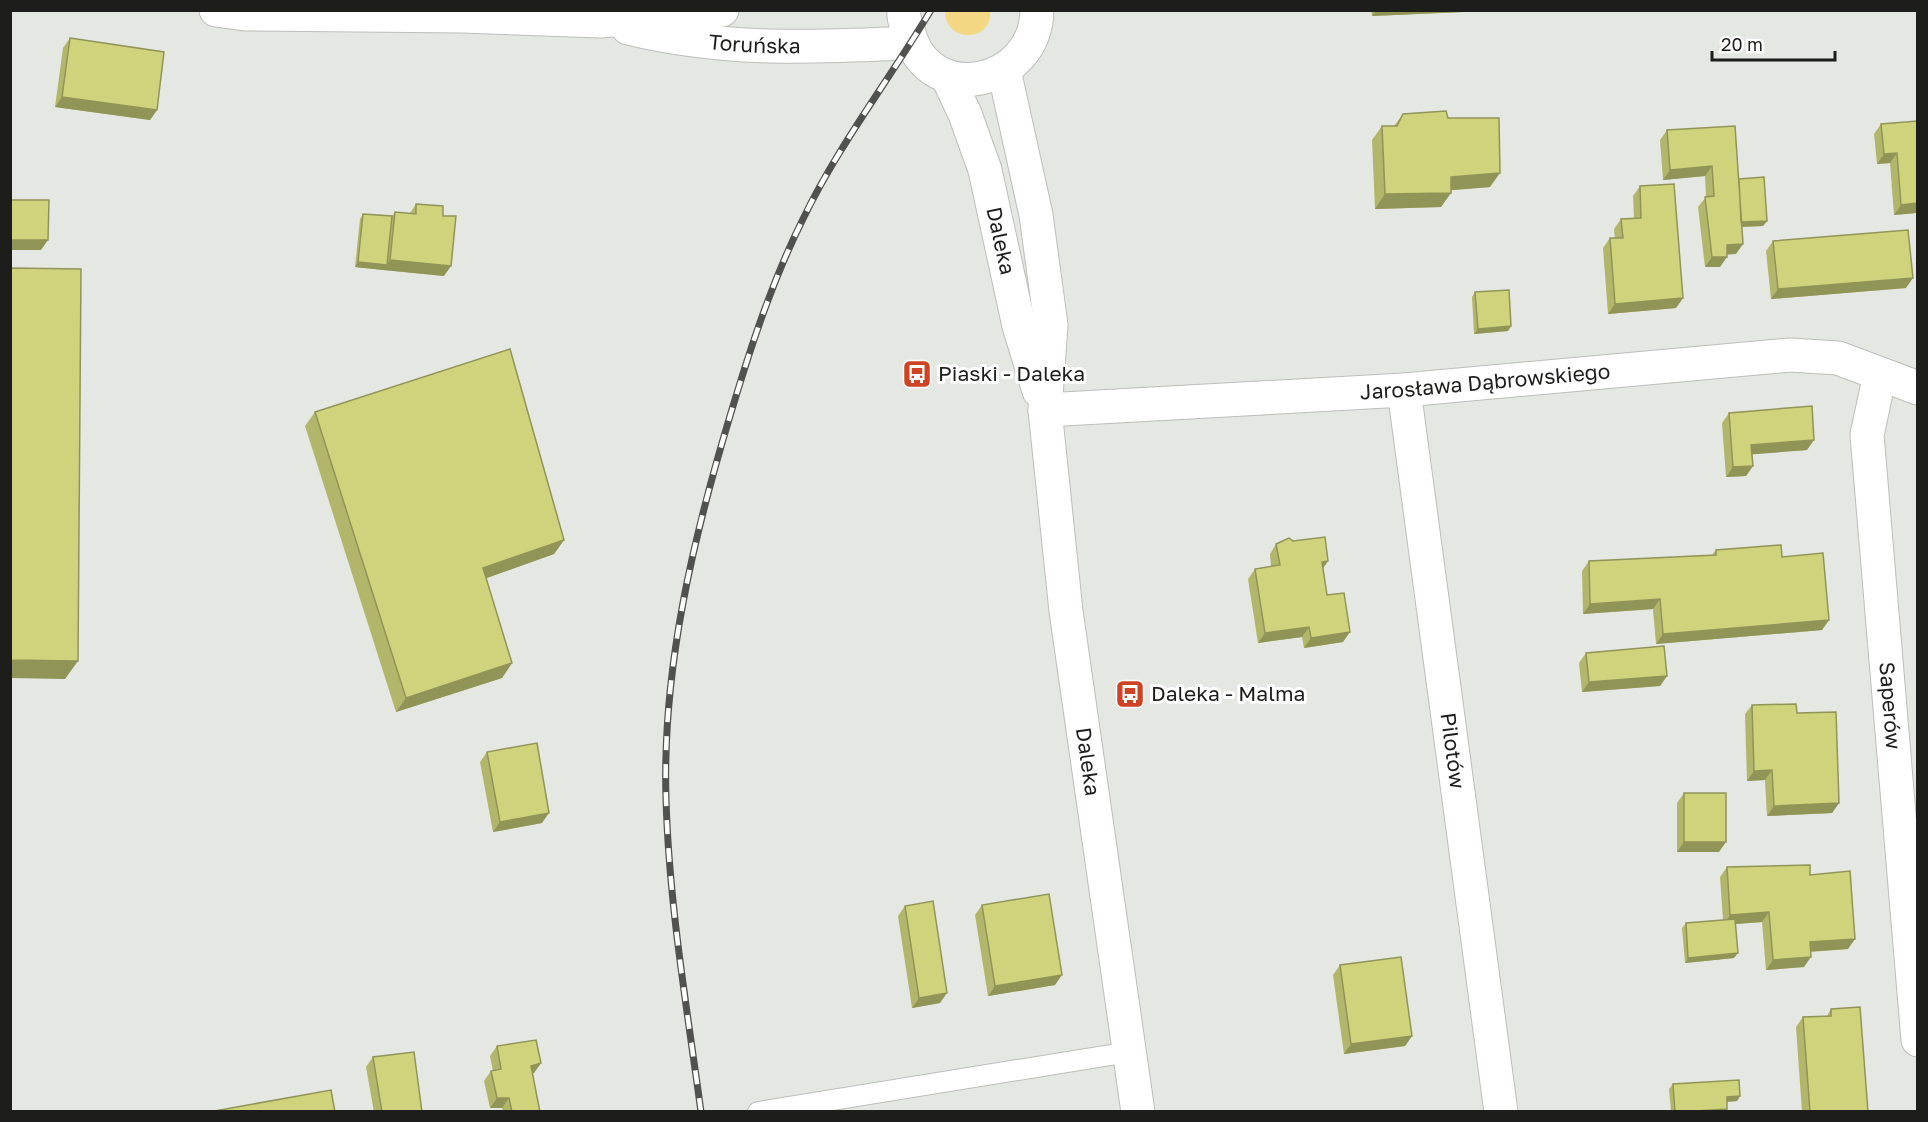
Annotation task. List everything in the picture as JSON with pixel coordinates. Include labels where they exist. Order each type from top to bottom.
[{"type":"street","name":"Toruńska","points":[[216,10],[245,14],[462,16],[600,21],[722,10]]},
{"type":"street","points":[[904,10],[911,43],[927,64],[947,76],[963,79],[987,78],[1004,70],[1027,49],[1036,27],[1037,10]]},
{"type":"street","name":"Toruńska","points":[[600,21],[676,40],[763,48],[911,43]]},
{"type":"street","name":"Daleka","points":[[1004,70],[1036,215],[1051,325],[1045,410],[1066,611],[1138,1112]]},
{"type":"street","name":"Daleka","points":[[947,76],[965,114],[985,170],[1019,326],[1045,410]]},
{"type":"street","name":"Jarosława Dąbrowskiego","points":[[1045,410],[1404,390],[1790,355],[1838,358],[1917,387]]},
{"type":"street","name":"Saperów","points":[[1880,374],[1868,435],[1917,1040]]},
{"type":"street","name":"Pilotów","points":[[1404,390],[1501,1112]]},
{"type":"lane","points":[[758,1112],[1129,1052]]},
{"type":"shaded area","points":[[945,11],[990,11],[989,22],[977,34],[960,34],[947,22]]},
{"type":"building","points":[[70,38],[164,52],[157,110],[62,97]]},
{"type":"building","points":[[1446,111],[1448,118],[1499,118],[1500,173],[1451,177],[1451,193],[1385,194],[1382,126],[1397,126],[1403,114]]},
{"type":"building","points":[[1917,121],[1917,203],[1901,205],[1897,153],[1884,154],[1881,124]]},
{"type":"building","points":[[1735,126],[1743,244],[1727,245],[1727,257],[1712,257],[1705,197],[1714,196],[1712,166],[1670,170],[1667,130]]},
{"type":"building","points":[[1764,177],[1767,221],[1741,222],[1739,179]]},
{"type":"building","points":[[1674,184],[1683,298],[1615,304],[1610,238],[1623,238],[1621,219],[1641,218],[1640,186]]},
{"type":"building","points":[[10,200],[49,200],[48,240],[10,240]]},
{"type":"building","points":[[416,204],[443,206],[443,216],[456,216],[451,266],[390,260],[395,212],[416,214]]},
{"type":"building","points":[[363,214],[392,216],[387,265],[358,262]]},
{"type":"building","points":[[1908,230],[1913,278],[1778,289],[1773,241]]},
{"type":"building","points":[[10,268],[81,269],[78,661],[10,660]]},
{"type":"building","points":[[1509,290],[1511,326],[1478,329],[1475,292]]},
{"type":"building","points":[[510,349],[564,540],[483,568],[512,663],[406,698],[315,412]]},
{"type":"building","points":[[1812,406],[1814,440],[1751,445],[1753,466],[1733,467],[1729,413]]},
{"type":"building","points":[[1325,537],[1328,561],[1322,562],[1327,595],[1344,593],[1350,632],[1311,638],[1309,627],[1265,633],[1255,569],[1280,565],[1276,544],[1289,538],[1293,541]]},
{"type":"building","points":[[1781,545],[1782,557],[1823,553],[1829,620],[1663,634],[1660,599],[1590,604],[1589,561],[1716,555],[1716,550]]},
{"type":"building","points":[[1664,646],[1667,676],[1589,682],[1586,653]]},
{"type":"building","points":[[1796,704],[1797,713],[1836,712],[1839,803],[1774,806],[1772,770],[1754,771],[1752,705]]},
{"type":"building","points":[[537,743],[549,813],[500,822],[487,752]]},
{"type":"building","points":[[1684,793],[1726,793],[1726,842],[1684,842]]},
{"type":"building","points":[[1810,865],[1810,875],[1850,871],[1855,939],[1810,942],[1811,957],[1773,960],[1769,912],[1730,915],[1727,867]]},
{"type":"building","points":[[1049,894],[1062,975],[995,986],[982,905]]},
{"type":"building","points":[[933,901],[947,993],[919,998],[905,906]]},
{"type":"building","points":[[1735,919],[1738,953],[1688,958],[1686,923]]},
{"type":"building","points":[[1401,957],[1412,1036],[1351,1044],[1340,965]]},
{"type":"building","points":[[1860,1007],[1868,1112],[1810,1112],[1803,1017],[1831,1016],[1831,1009]]},
{"type":"building","points":[[536,1040],[541,1063],[531,1066],[540,1112],[512,1112],[509,1098],[497,1098],[491,1071],[501,1069],[497,1046]]},
{"type":"building","points":[[414,1052],[422,1112],[382,1112],[373,1057]]},
{"type":"building","points":[[1739,1080],[1740,1096],[1727,1097],[1727,1109],[1675,1112],[1673,1084]]},
{"type":"building","points":[[331,1090],[335,1112],[209,1112]]},
{"type":"railway","points":[[701,1112],[675,917],[666,799],[669,702],[692,557],[716,462],[745,366],[762,316],[792,243],[832,165],[931,10]]},
{"type":"place","name":"Piaski - Daleka","points":[[917,374]]},
{"type":"place","name":"Daleka - Malma","points":[[1130,694]]}]
